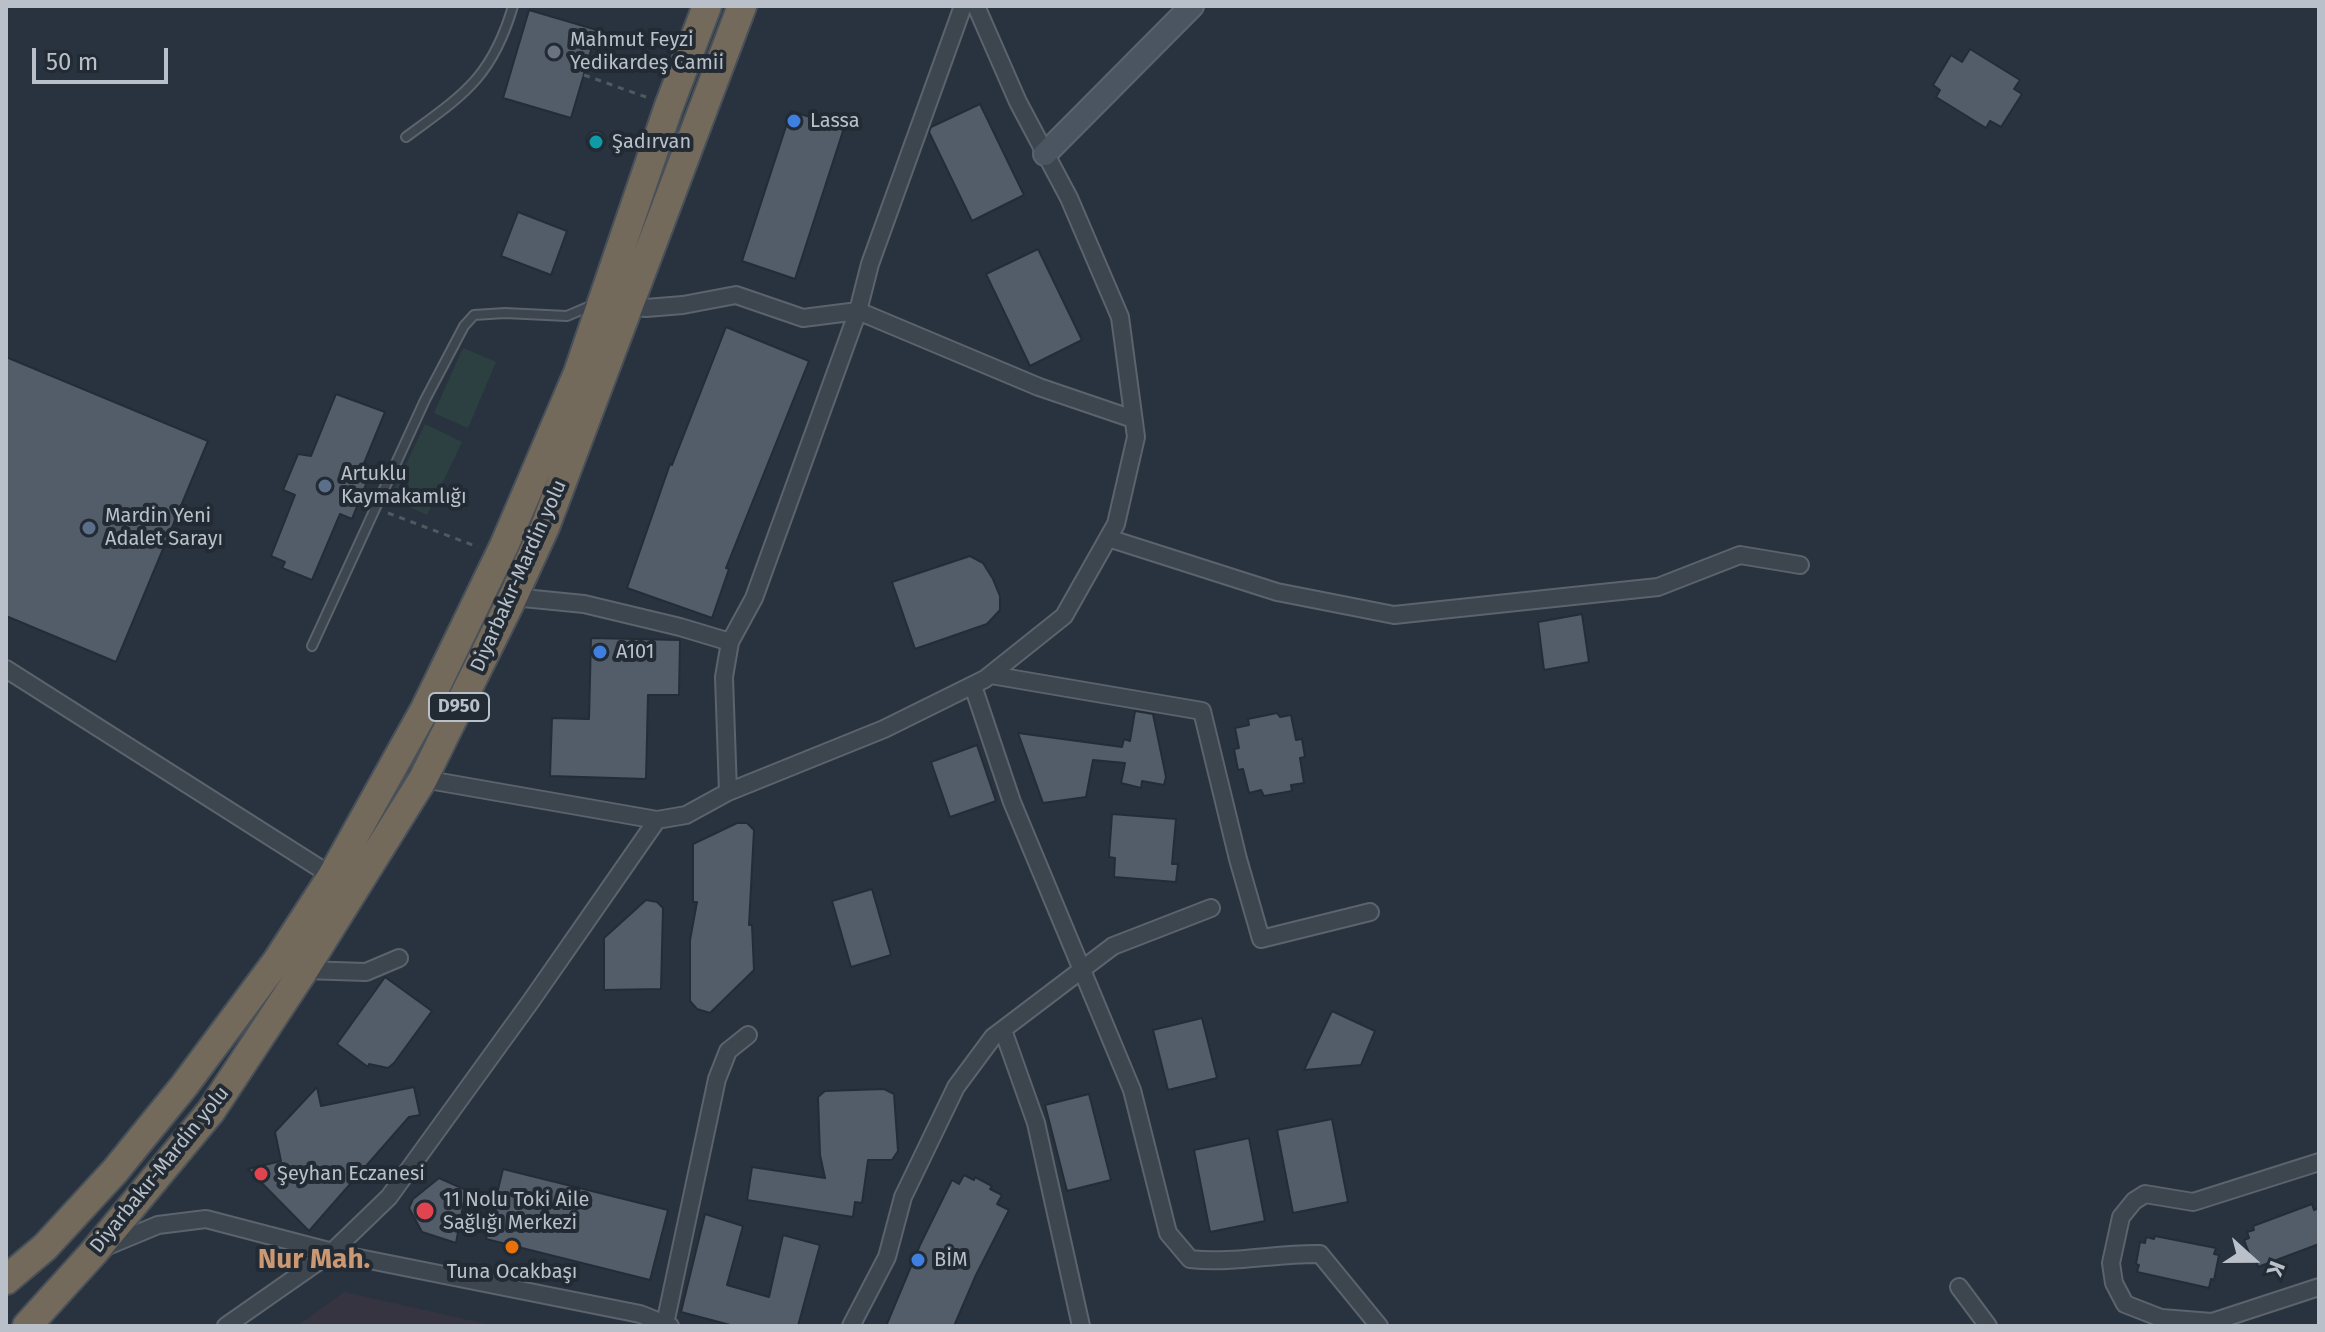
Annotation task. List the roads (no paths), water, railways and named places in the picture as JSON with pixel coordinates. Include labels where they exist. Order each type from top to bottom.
[{"type":"highway","name":"Diyarbakır-Mardin yolu","points":[[6,1280],[45,1247],[115,1171],[165,1110],[277,961],[332,876],[425,709],[500,555],[616,304],[742,6]]},
{"type":"highway","name":"Diyarbakır-Mardin yolu","points":[[27,1326],[94,1252],[211,1111],[304,970],[423,779],[545,527],[616,304],[669,106],[701,8]]},
{"type":"street","points":[[728,792],[724,677],[730,642],[754,598],[858,311],[870,264],[963,6]]},
{"type":"street","points":[[423,779],[657,820],[686,815],[728,792],[884,729],[973,686],[1064,616],[1116,524],[1136,437],[1120,317],[1069,198],[1018,102],[976,6]]},
{"type":"street","points":[[1045,154],[1192,6]]},
{"type":"street","points":[[616,304],[646,308],[736,295],[803,318],[858,311],[1039,387],[1133,419]]},
{"type":"street","points":[[1108,538],[1277,592],[1394,615],[1658,587],[1740,555],[1800,565]]},
{"type":"street","points":[[513,597],[584,604],[730,642]]},
{"type":"street","points":[[6,669],[332,876]]},
{"type":"street","points":[[991,675],[1202,711],[1261,939],[1370,912]]},
{"type":"street","points":[[973,686],[1012,802],[1132,1090],[1168,1233],[1190,1259],[1214,1261],[1320,1254],[1379,1326]]},
{"type":"street","points":[[226,1326],[332,1252],[389,1197],[657,820]]},
{"type":"street","points":[[851,1326],[887,1257],[903,1197],[956,1087],[993,1037],[1113,946],[1211,908]]},
{"type":"street","points":[[304,970],[366,972],[399,958]]},
{"type":"street","points":[[1003,1030],[1036,1123],[1081,1326]]},
{"type":"street","points":[[94,1252],[158,1225],[206,1219],[332,1252],[640,1314],[667,1325],[717,1079],[728,1051],[748,1035]]},
{"type":"street","points":[[2319,1162],[2193,1202],[2145,1194],[2134,1201],[2121,1217],[2111,1263],[2114,1283],[2125,1304],[2161,1318],[2212,1322],[2319,1287]]},
{"type":"street","points":[[1959,1287],[1988,1326]]},
{"type":"lane","points":[[406,137],[464,95],[493,61],[513,6]]},
{"type":"lane","points":[[312,646],[425,400],[464,326],[474,315],[567,316],[616,304]]},
{"type":"place","name":"Mahmut Feyzi Yedikardeş Camii","points":[[554,52]]},
{"type":"place","name":"Lassa","points":[[794,121]]},
{"type":"place","name":"Şadırvan","points":[[596,142]]},
{"type":"place","name":"Artuklu Kaymakamlığı","points":[[325,486]]},
{"type":"place","name":"Mardin Yeni Adalet Sarayı","points":[[89,528]]},
{"type":"place","name":"A101","points":[[600,652]]},
{"type":"place","name":"Şeyhan Eczanesi","points":[[261,1174]]},
{"type":"place","name":"11 Nolu Toki Aile Sağlığı Merkezi","points":[[425,1211]]},
{"type":"place","name":"Tuna Ocakbaşı","points":[[512,1247]]},
{"type":"place","name":"BİM","points":[[918,1260]]},
{"type":"district","name":"Nur Mah.","points":[[314,1260]]}]
